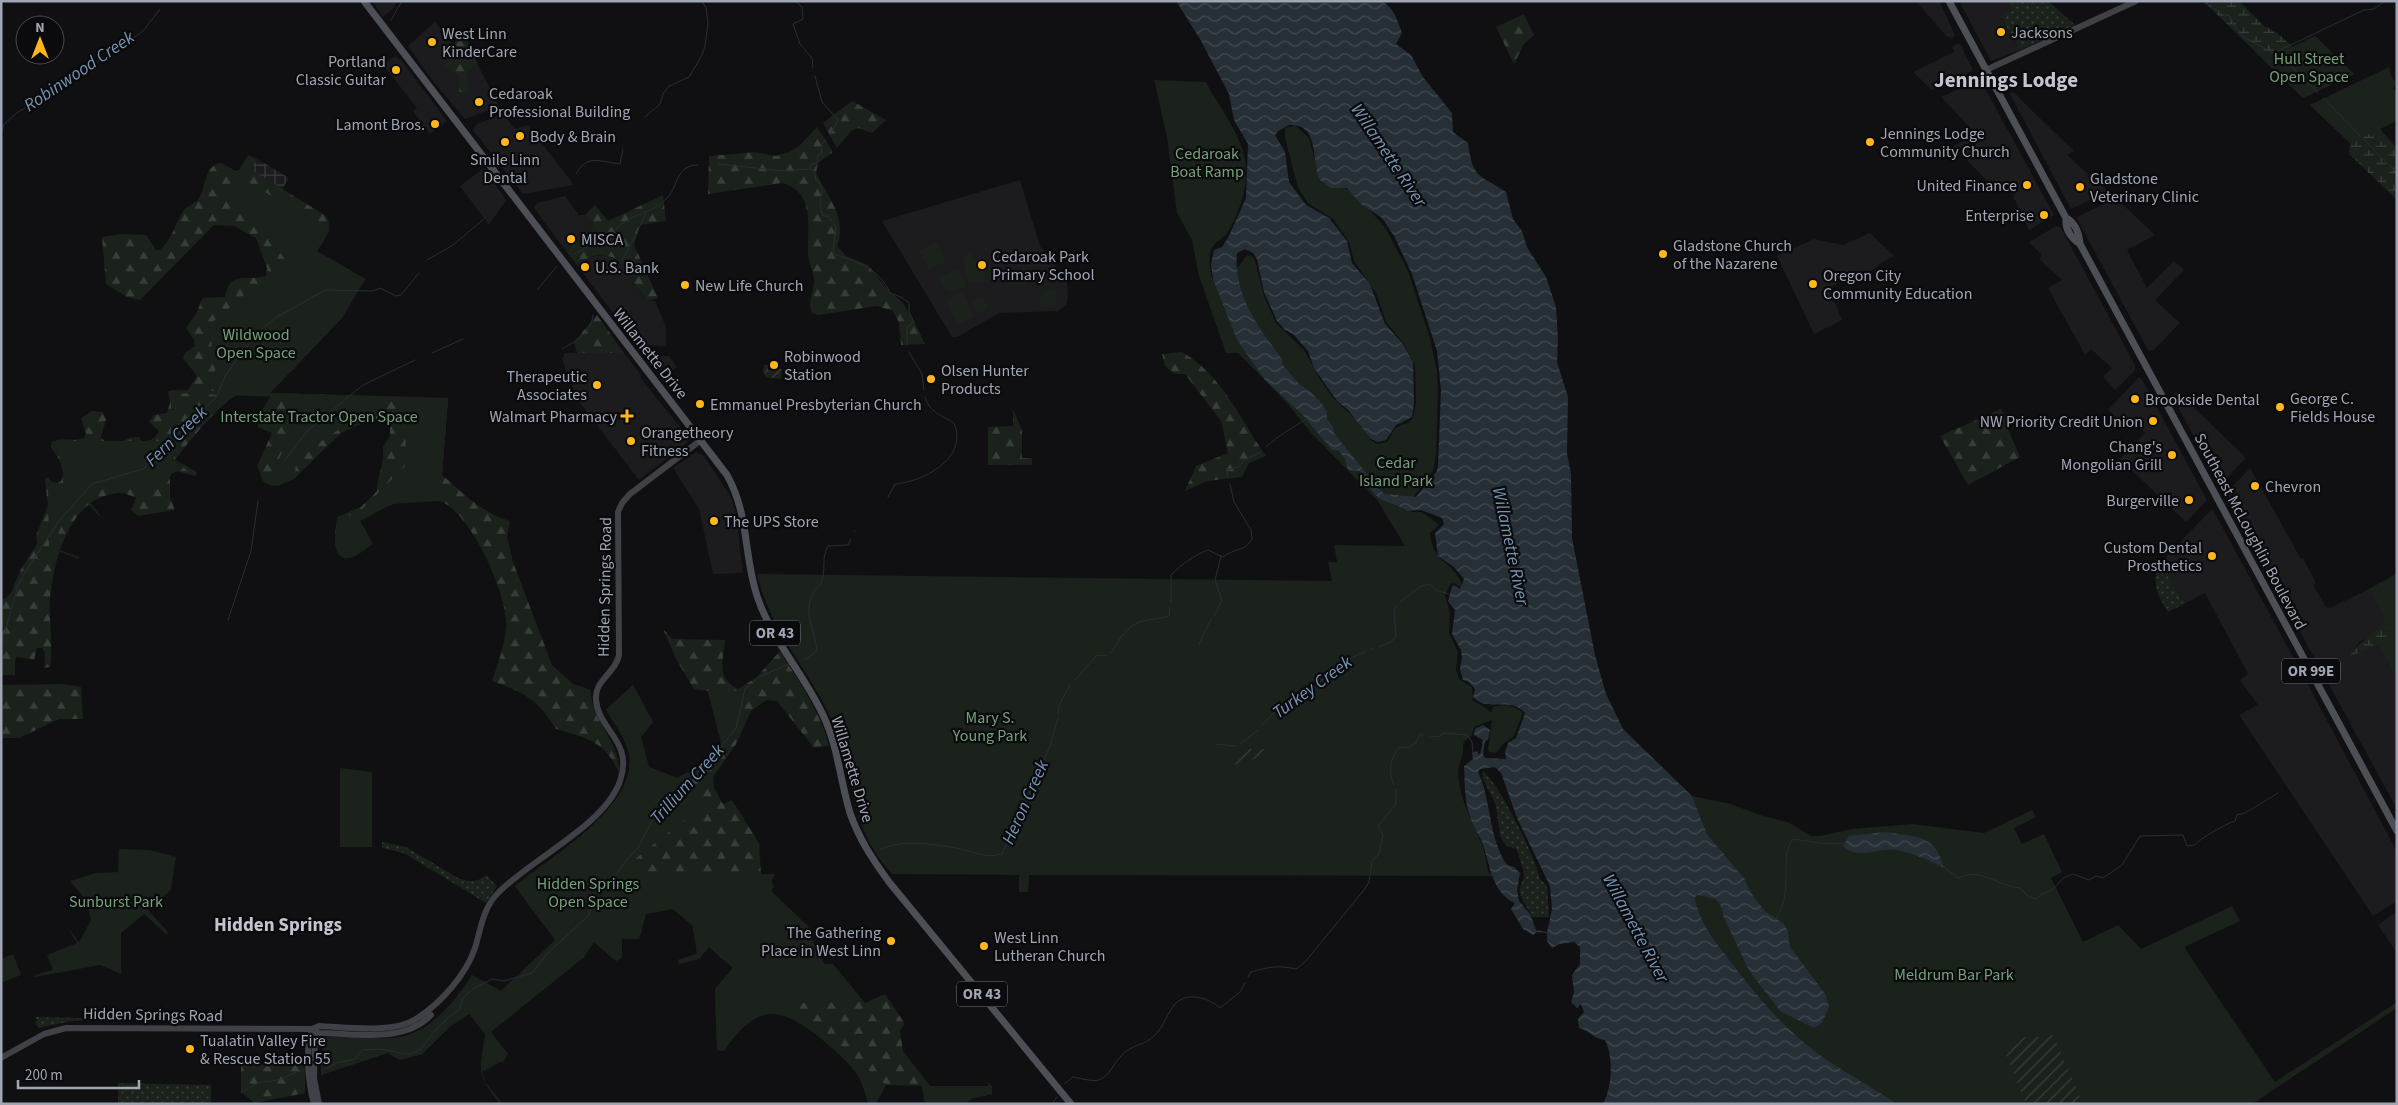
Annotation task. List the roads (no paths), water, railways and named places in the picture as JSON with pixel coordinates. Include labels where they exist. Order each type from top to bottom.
[{"type":"main road","name":"Willamette Drive","points":[[364,1],[727,475],[737,495],[744,516],[758,598],[768,620],[823,715],[836,748],[850,811],[863,843],[889,882],[1071,1104]]},
{"type":"main road","name":"Southeast McLoughlin Boulevard","points":[[1949,1],[2066,218],[2069,232],[2073,239],[2080,244],[2397,831]]},
{"type":"main road","points":[[1986,70],[2136,1]]},
{"type":"main road","name":"Hidden Springs Road","points":[[1,1058],[44,1034],[73,1027],[312,1029],[319,1026],[401,1026],[417,1019],[441,1000],[467,967],[476,946],[484,915],[494,898],[524,870],[588,821],[618,786],[623,770],[621,749],[599,711],[596,701],[599,685],[616,664],[619,655],[618,512],[622,503],[630,494],[701,440]]},
{"type":"main road","name":"Hidden Springs Road","points":[[312,1029],[319,1033],[398,1033],[417,1026],[431,1015]]},
{"type":"main road","points":[[312,1029],[310,1036],[309,1080],[314,1104]]},
{"type":"main road","points":[[312,1029],[315,1036],[315,1084],[319,1104]]},
{"type":"water","name":"Willamette River","points":[[1176,1],[1381,1],[1392,10],[1402,33],[1396,44],[1411,55],[1423,77],[1452,113],[1453,132],[1468,143],[1475,170],[1483,178],[1506,192],[1513,219],[1522,231],[1527,247],[1546,277],[1556,307],[1557,362],[1568,397],[1567,453],[1571,474],[1572,538],[1595,655],[1606,694],[1623,729],[1692,796],[1707,834],[1744,878],[1753,896],[1766,912],[1783,923],[1788,931],[1790,947],[1826,995],[1829,1007],[1822,1023],[1814,1028],[1780,1011],[1749,971],[1724,918],[1720,904],[1715,899],[1697,895],[1695,898],[1700,915],[1712,937],[1737,970],[1766,1006],[1788,1028],[1821,1056],[1898,1104],[1603,1104],[1611,1072],[1608,1047],[1605,1040],[1579,1028],[1578,1019],[1584,1012],[1581,1004],[1577,1008],[1571,1002],[1574,992],[1572,975],[1580,964],[1580,947],[1574,942],[1559,944],[1552,948],[1547,941],[1547,933],[1537,932],[1533,935],[1523,929],[1511,909],[1515,903],[1508,899],[1497,887],[1483,844],[1472,823],[1467,806],[1464,766],[1473,759],[1472,753],[1477,751],[1480,755],[1483,740],[1474,735],[1475,729],[1483,725],[1490,730],[1488,740],[1485,741],[1483,754],[1485,758],[1506,759],[1505,752],[1508,743],[1516,738],[1525,713],[1513,706],[1479,702],[1473,697],[1475,689],[1469,682],[1463,680],[1460,669],[1461,650],[1452,634],[1455,610],[1448,601],[1452,587],[1454,585],[1460,589],[1464,579],[1454,567],[1438,556],[1435,533],[1444,524],[1442,518],[1421,510],[1407,511],[1382,500],[1372,491],[1359,471],[1348,470],[1345,459],[1339,451],[1332,450],[1302,414],[1266,381],[1237,340],[1213,279],[1211,265],[1214,250],[1222,247],[1228,238],[1246,198],[1248,144],[1234,120],[1229,94],[1200,39]],"holes":[[[1289,125],[1299,126],[1306,130],[1310,137],[1320,180],[1331,188],[1347,188],[1361,204],[1382,218],[1394,236],[1412,274],[1437,351],[1441,390],[1437,471],[1416,497],[1385,494],[1377,487],[1334,433],[1333,427],[1327,419],[1327,411],[1323,405],[1311,392],[1299,384],[1282,364],[1282,359],[1257,323],[1243,296],[1237,268],[1237,253],[1245,249],[1253,253],[1257,259],[1264,292],[1277,321],[1285,330],[1293,334],[1308,351],[1314,368],[1337,401],[1348,410],[1371,439],[1378,442],[1386,440],[1396,425],[1412,417],[1414,403],[1413,362],[1403,344],[1385,324],[1370,284],[1352,263],[1347,241],[1329,218],[1306,205],[1289,182],[1285,152],[1275,135],[1278,131]],[[1495,767],[1501,773],[1517,818],[1550,886],[1552,909],[1547,932],[1536,930],[1530,914],[1519,901],[1517,890],[1520,873],[1514,867],[1507,865],[1496,843],[1486,795],[1478,772],[1480,769]]]},
{"type":"water","points":[[1885,832],[1914,836],[1929,843],[1935,848],[1944,868],[1921,857],[1902,851],[1889,850],[1856,853],[1843,846],[1849,836]]},
{"type":"waterway","points":[[391,20],[402,1]]},
{"type":"waterway","name":"Fern Creek","points":[[645,117],[660,104],[663,94],[669,86],[689,77],[701,57],[705,46],[708,23],[706,8],[702,1]]},
{"type":"waterway","name":"Trillium Creek","points":[[795,1],[802,7],[803,19],[793,24],[800,44],[812,58],[813,68]]},
{"type":"waterway","points":[[2204,1],[2222,14],[2230,16],[2234,25],[2245,38],[2283,58],[2318,93]]},
{"type":"waterway","points":[[2276,52],[2364,10],[2374,9],[2385,1]]},
{"type":"waterway","name":"Robinwood Creek","points":[[1,134],[4,124],[18,112],[48,95],[132,39],[143,31],[160,9]]},
{"type":"waterway","name":"Trillium Creek","points":[[815,76],[822,102],[838,120],[830,135]]},
{"type":"waterway","points":[[2323,98],[2397,173]]},
{"type":"waterway","name":"Trillium Creek","points":[[826,140],[821,145],[822,153],[817,156],[818,162],[810,165],[810,169],[814,170],[816,180],[822,188],[820,203],[823,216],[828,216],[836,226],[833,254],[874,272],[886,285],[890,293],[901,297],[909,303],[909,312],[914,322],[907,327],[907,345]]},
{"type":"waterway","name":"Fern Creek","points":[[576,174],[580,167],[589,161],[595,160],[620,164],[623,149]]},
{"type":"waterway","points":[[718,164],[783,171],[809,169]]},
{"type":"waterway","points":[[574,254],[588,247],[609,243],[619,226],[650,210],[666,199],[681,173],[691,166],[698,165]]},
{"type":"waterway","points":[[622,260],[636,236],[646,211]]},
{"type":"waterway","name":"Fern Creek","points":[[427,260],[453,245],[485,218]]},
{"type":"waterway","points":[[538,289],[557,266]]},
{"type":"waterway","name":"Fern Creek","points":[[1,647],[18,585],[59,521],[92,484],[143,469],[217,396],[225,376],[246,347],[263,328],[277,317],[325,290],[373,291],[380,288],[396,296],[401,295],[419,273]]},
{"type":"waterway","points":[[562,349],[586,332],[593,315]]},
{"type":"waterway","points":[[432,353],[463,339]]},
{"type":"waterway","name":"Trillium Creek","points":[[909,352],[922,374],[924,390]]},
{"type":"waterway","points":[[285,460],[308,430],[363,385],[415,360]]},
{"type":"waterway","name":"Trillium Creek","points":[[888,497],[895,484],[918,479],[941,466],[955,447],[957,436],[954,423],[933,410],[925,397]]},
{"type":"waterway","name":"Heron Creek","points":[[1266,447],[1306,419]]},
{"type":"waterway","name":"Heron Creek","points":[[1228,477],[1227,470],[1239,467],[1244,460],[1261,452]]},
{"type":"waterway","name":"Heron Creek","points":[[1171,603],[1171,575],[1184,564],[1208,550],[1223,557],[1243,548],[1252,539],[1251,530],[1234,502],[1230,484]]},
{"type":"waterway","points":[[228,620],[251,551],[258,501]]},
{"type":"waterway","name":"Trillium Creek","points":[[805,660],[817,650],[810,621],[809,606],[813,593],[822,580],[826,550],[828,546],[848,545],[851,539]]},
{"type":"waterway","name":"Heron Creek","points":[[1214,616],[1222,601],[1215,580],[1221,556]]},
{"type":"waterway","name":"Turkey Creek","points":[[1400,602],[1421,586],[1430,584],[1436,590],[1449,594]]},
{"type":"waterway","name":"Turkey Creek","points":[[1379,647],[1391,642],[1396,637],[1394,609],[1397,606]]},
{"type":"waterway","name":"Heron Creek","points":[[1110,653],[1120,638],[1133,625],[1138,622],[1169,616],[1170,607]]},
{"type":"waterway","name":"Heron Creek","points":[[1199,644],[1211,619]]},
{"type":"waterway","name":"Turkey Creek","points":[[1370,650],[1374,648]]},
{"type":"waterway","name":"Turkey Creek","points":[[1261,726],[1292,698],[1305,697],[1343,662],[1366,651]]},
{"type":"waterway","name":"Heron Creek","points":[[1075,680],[1096,656],[1107,655]]},
{"type":"waterway","name":"Trillium Creek","points":[[326,1069],[336,1063],[355,1059],[362,1050],[385,1050],[405,1054],[416,1052],[423,1047],[450,1016],[460,1009],[463,998],[473,989],[492,979],[504,981],[532,973],[547,954],[589,915],[598,888],[612,881],[624,863],[638,848],[652,821],[658,814],[670,809],[696,772],[707,764],[736,728],[745,689],[759,677],[789,664]]},
{"type":"waterway","name":"Heron Creek","points":[[1058,714],[1059,705],[1070,685]]},
{"type":"waterway","name":"Heron Creek","points":[[881,849],[899,844],[918,843],[956,848],[990,856],[1002,854],[1050,746],[1058,718]]},
{"type":"waterway","name":"Turkey Creek","points":[[1240,744],[1258,730]]},
{"type":"waterway","points":[[1430,736],[1438,737],[1444,733],[1467,735],[1472,742],[1473,753]]},
{"type":"waterway","points":[[1394,785],[1391,770],[1396,752],[1399,747],[1409,748],[1416,743],[1420,734],[1423,735]]},
{"type":"waterway","name":"Turkey Creek","points":[[1216,744],[1236,746]]},
{"type":"waterway","points":[[1248,977],[1251,972],[1268,968],[1284,967],[1296,969],[1305,962],[1364,890],[1369,882],[1372,861],[1379,854],[1383,835],[1378,826],[1396,804],[1396,789]]},
{"type":"waterway","points":[[1944,867],[1958,878],[1966,875],[1982,876],[2020,888],[2029,897],[2036,899],[2053,889],[2061,880],[2073,874],[2089,880],[2096,876],[2103,878],[2122,865],[2140,836],[2183,835],[2187,846],[2195,845],[2202,839],[2235,821],[2237,815],[2245,813],[2278,793]]},
{"type":"waterway","points":[[1776,919],[1785,897],[1787,855],[1793,839],[1844,844]]},
{"type":"waterway","points":[[1064,1084],[1073,1077],[1093,1081],[1103,1078],[1126,1052],[1154,1036],[1172,1008],[1180,1000],[1198,997],[1210,1001],[1220,1008],[1240,992],[1245,983]]},
{"type":"waterway","name":"Trillium Creek","points":[[243,1092],[255,1084],[277,1080],[302,1071]]},
{"type":"waterway","points":[[1052,1104],[1057,1097]]},
{"type":"place","name":"Jacksons","points":[[2001,32]]},
{"type":"place","name":"West Linn KinderCare","points":[[432,42]]},
{"type":"place","name":"Portland Classic Guitar","points":[[396,70]]},
{"type":"place","name":"Cedaroak Professional Building","points":[[479,102]]},
{"type":"place","name":"Lamont Bros.","points":[[435,124]]},
{"type":"place","name":"Body & Brain","points":[[520,136]]},
{"type":"place","name":"Smile Linn Dental","points":[[505,142]]},
{"type":"place","name":"Jennings Lodge Community Church","points":[[1870,142]]},
{"type":"place","name":"United Finance","points":[[2027,185]]},
{"type":"place","name":"Gladstone Veterinary Clinic","points":[[2080,187]]},
{"type":"place","name":"Enterprise","points":[[2044,215]]},
{"type":"place","name":"MISCA","points":[[571,239]]},
{"type":"place","name":"Gladstone Church of the Nazarene","points":[[1663,254]]},
{"type":"place","name":"Cedaroak Park Primary School","points":[[982,265]]},
{"type":"place","name":"U.S. Bank","points":[[585,267]]},
{"type":"place","name":"Oregon City Community Education","points":[[1813,284]]},
{"type":"place","name":"New Life Church","points":[[685,285]]},
{"type":"place","name":"Robinwood Station","points":[[774,365]]},
{"type":"place","name":"Olsen Hunter Products","points":[[931,379]]},
{"type":"place","name":"Therapeutic Associates","points":[[597,385]]},
{"type":"place","name":"Brookside Dental","points":[[2135,399]]},
{"type":"place","name":"Emmanuel Presbyterian Church","points":[[700,404]]},
{"type":"place","name":"George C. Fields House","points":[[2280,407]]},
{"type":"place","name":"Walmart Pharmacy","points":[[627,416]]},
{"type":"place","name":"NW Priority Credit Union","points":[[2153,421]]},
{"type":"place","name":"Orangetheory Fitness","points":[[631,441]]},
{"type":"place","name":"Chang's Mongolian Grill","points":[[2172,455]]},
{"type":"place","name":"Chevron","points":[[2255,486]]},
{"type":"place","name":"Burgerville","points":[[2189,500]]},
{"type":"place","name":"The UPS Store","points":[[714,521]]},
{"type":"place","name":"Custom Dental Prosthetics","points":[[2212,556]]},
{"type":"place","name":"The Gathering Place in West Linn","points":[[891,941]]},
{"type":"place","name":"West Linn Lutheran Church","points":[[984,946]]},
{"type":"place","name":"Tualatin Valley Fire & Rescue Station 55","points":[[190,1049]]},
{"type":"district","name":"Jennings Lodge","points":[[2006,80]]},
{"type":"district","name":"Hidden Springs","points":[[278,924]]},
{"type":"park label","name":"Hull Street Open Space","points":[[2309,67]]},
{"type":"park label","name":"Cedaroak Boat Ramp","points":[[1207,162]]},
{"type":"park label","name":"Wildwood Open Space","points":[[256,343]]},
{"type":"park label","name":"Interstate Tractor Open Space","points":[[319,416]]},
{"type":"park label","name":"Cedar Island Park","points":[[1396,471]]},
{"type":"park label","name":"Mary S. Young Park","points":[[990,726]]},
{"type":"park label","name":"Hidden Springs Open Space","points":[[588,892]]},
{"type":"park label","name":"Sunburst Park","points":[[116,901]]},
{"type":"park label","name":"Meldrum Bar Park","points":[[1954,974]]}]
